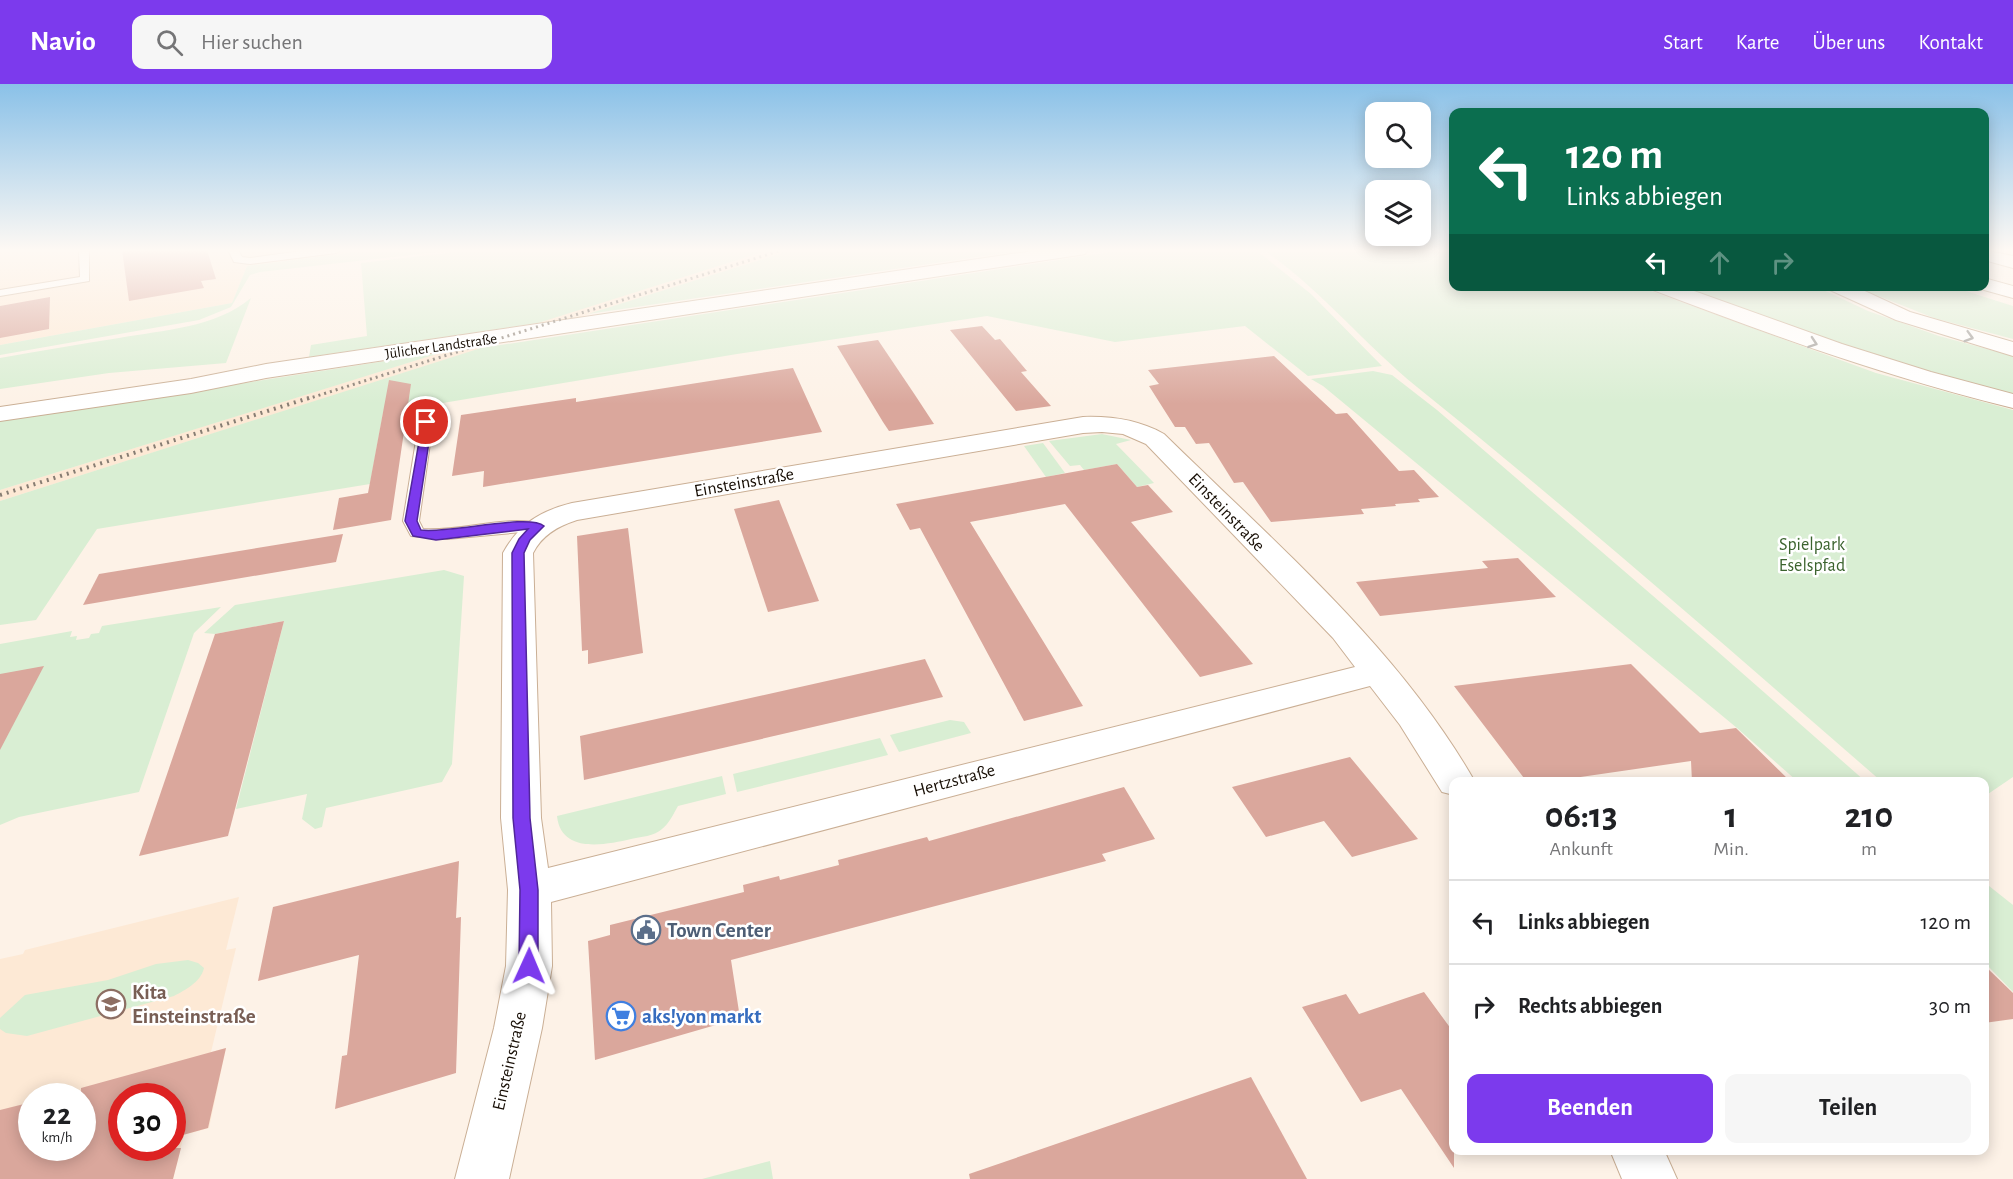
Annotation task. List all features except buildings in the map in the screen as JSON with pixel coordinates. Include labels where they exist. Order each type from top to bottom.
[{"type":"main road","name":"Jülicher Landstraße","points":[[0,414],[191,386],[266,371],[736,301]]},
{"type":"main road","points":[[1701,301],[1864,361],[2013,401]]},
{"type":"main road","points":[[1870,301],[1903,316],[2013,349]]},
{"type":"main road","name":"Jülicher Landstraße","points":[[0,399],[198,373],[266,371]]},
{"type":"main road","name":"Einsteinstraße","points":[[482,1179],[518,1028],[529,966],[529,890],[522,818],[518,553],[525,539],[538,526],[553,518],[572,512],[684,492],[1083,425],[1120,425],[1144,432],[1155,439],[1338,624],[1413,716],[1453,777]]},
{"type":"main road","name":"Hertzstraße","points":[[529,890],[1379,672]]},
{"type":"main road","points":[[1638,1155],[1650,1179]]},
{"type":"lane","points":[[426,422],[411,521],[417,533],[436,536],[520,525],[538,526]]},
{"type":"shaded area","points":[[0,301],[233,301],[232,303],[0,345]]},
{"type":"shaded area","points":[[605,301],[631,301],[0,501],[0,490]]},
{"type":"shaded area","name":"Kita Einsteinstraße","points":[[239,897],[226,950],[236,948],[211,1052],[226,1048],[209,1128],[186,1134],[186,1083],[108,1083],[108,1161],[178,1161],[173,1179],[0,1179],[0,959],[23,954],[25,950]]},
{"type":"green space","points":[[235,301],[231,307],[199,320],[0,355],[0,345]]},
{"type":"green space","points":[[250,301],[226,363],[109,373],[0,389],[0,358],[171,330],[205,322]]},
{"type":"green space","points":[[364,301],[607,301],[538,323],[309,357],[311,345],[367,336]]},
{"type":"green space","points":[[629,301],[676,301],[588,314]]},
{"type":"green space","points":[[789,301],[1318,301],[1382,366],[1308,376],[1245,326],[1115,342],[987,316],[737,354],[383,413],[370,484],[97,529],[36,620],[0,625],[0,501],[481,348]]},
{"type":"green space","name":"Spielpark Eselspfad","points":[[1325,301],[1679,301],[1876,373],[2013,410],[2013,777],[1989,793],[1989,777],[1876,777],[1593,532],[1378,353]]},
{"type":"green space","points":[[1714,301],[1847,301],[1939,336],[2013,356],[2013,398],[1961,385]]},
{"type":"green space","points":[[1891,301],[1998,301],[2013,306],[2013,339],[1934,318]]},
{"type":"green space","points":[[443,352],[0,490],[0,421]]},
{"type":"green space","points":[[1373,371],[1392,375],[1437,410],[1860,777],[1792,777],[1737,728],[1323,386],[1311,379]]},
{"type":"green space","points":[[1102,434],[1131,440],[1116,444],[1154,483],[1137,487],[1117,464],[1084,470],[1080,465],[1070,466],[1049,441]]},
{"type":"green space","points":[[1043,443],[1065,473],[1046,477],[1024,446]]},
{"type":"green space","points":[[444,570],[464,576],[452,764],[442,782],[326,808],[322,827],[315,829],[302,819],[307,794],[236,809],[284,621],[215,634],[204,633],[235,605]]},
{"type":"green space","points":[[221,607],[194,633],[139,792],[19,817],[0,825],[0,644],[72,631],[70,637],[77,636],[76,640],[89,638],[91,634],[99,633],[102,626]]},
{"type":"green space","points":[[950,720],[964,722],[971,733],[899,752],[890,735]]},
{"type":"green space","points":[[880,738],[888,755],[737,792],[733,774]]},
{"type":"green space","points":[[722,776],[726,794],[678,806],[665,827],[651,835],[609,843],[586,844],[575,842],[560,828],[557,816]]},
{"type":"green space","points":[[1989,886],[2013,905],[2013,992],[1989,967]]},
{"type":"green space","points":[[188,960],[204,968],[200,977],[192,985],[174,996],[27,1036],[6,1033],[0,1029],[0,1018],[25,995],[108,980],[156,964]]},
{"type":"green space","points":[[770,1161],[773,1179],[702,1179]]},
{"type":"railway","points":[[307,399],[619,301]]},
{"type":"railway","points":[[0,495],[312,397]]},
{"type":"place","name":"Town Center","points":[[646,930]]},
{"type":"place","name":"Kita Einsteinstraße","points":[[111,1004]]},
{"type":"place","name":"aks!yon markt","points":[[621,1016]]},
{"type":"route","points":[[426,422],[411,521],[417,533],[436,536],[520,525],[538,526],[525,539],[518,553],[522,818],[529,890],[529,966]]}]
